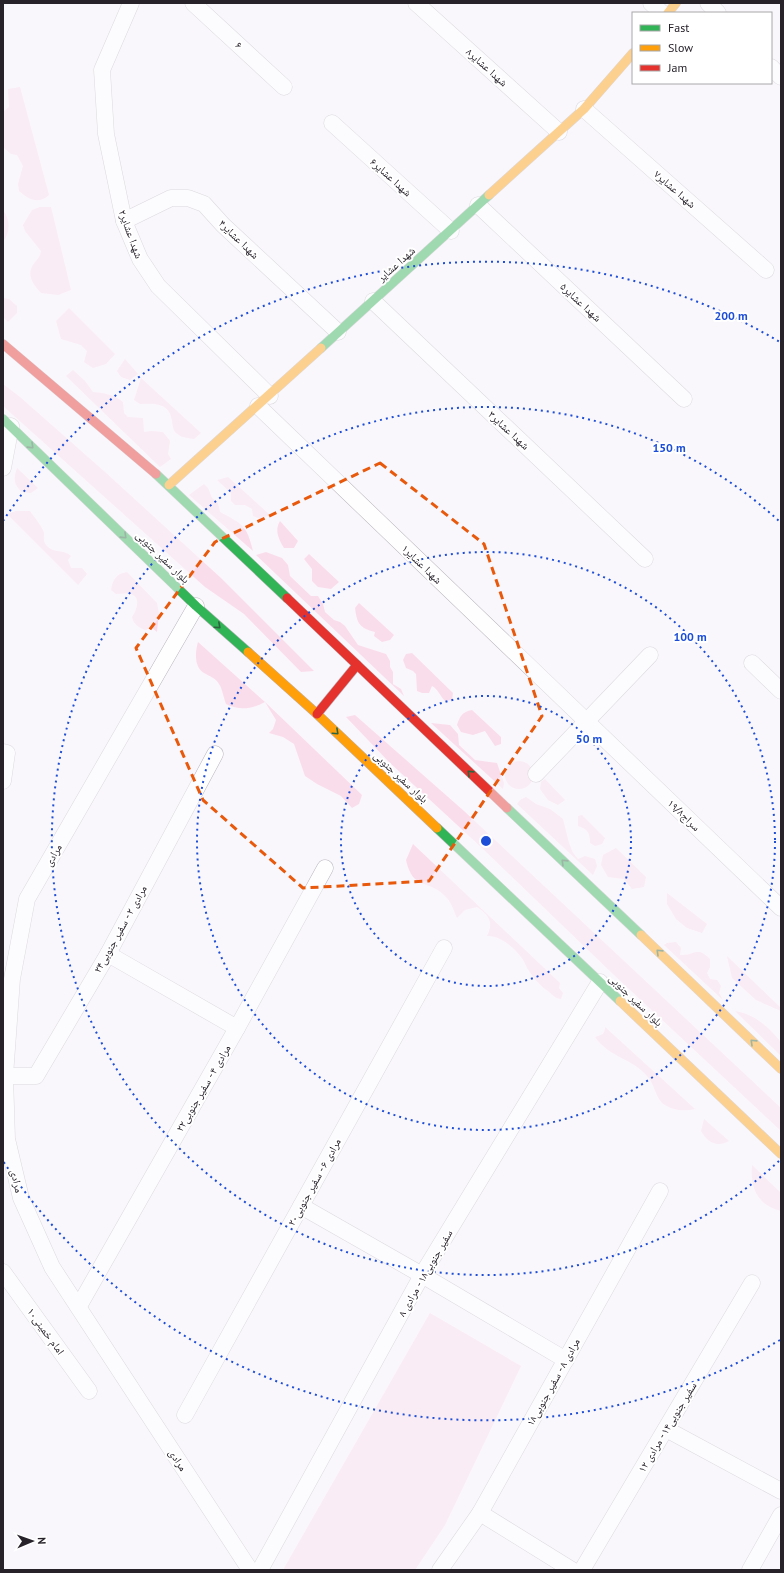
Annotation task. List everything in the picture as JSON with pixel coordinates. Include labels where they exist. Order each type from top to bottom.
[{"type":"main road","points":[[669,12],[676,3]]},
{"type":"main road","name":"شهدا عشایر","points":[[169,485],[264,401],[584,109],[632,54]]},
{"type":"main road","points":[[3,344],[169,485],[781,1069]]},
{"type":"main road","name":"بلوار سفیر جنوبی","points":[[7,422],[196,606],[317,714],[781,1154]]},
{"type":"main road","points":[[317,714],[357,665]]},
{"type":"street","name":"شهدا عشایر۲","points":[[131,3],[102,70],[106,134],[124,221],[140,259],[158,286],[264,401]]},
{"type":"street","name":"۶","points":[[193,3],[284,87]]},
{"type":"street","name":"شهدا عشایر۸","points":[[416,3],[559,132]]},
{"type":"street","points":[[650,3],[661,12]]},
{"type":"street","points":[[708,3],[717,12]]},
{"type":"street","points":[[772,68],[781,77]]},
{"type":"street","name":"شهدا عشایر۷","points":[[584,109],[766,270]]},
{"type":"street","name":"شهدا عشایر۶","points":[[332,122],[451,231]]},
{"type":"street","name":"شهدا عشایر۴","points":[[124,221],[172,198],[188,198],[204,204],[224,225],[338,332]]},
{"type":"street","name":"شهدا عشایر۵","points":[[478,205],[684,399]]},
{"type":"street","name":"شهدا عشایر۳","points":[[373,301],[645,559]]},
{"type":"street","name":"شهدا عشایر۱","points":[[264,401],[587,722]]},
{"type":"street","points":[[3,468],[7,422]]},
{"type":"street","name":"مرادی","points":[[196,606],[27,899],[12,979],[5,1076],[7,1139],[21,1198],[52,1267],[79,1306],[250,1570]]},
{"type":"street","points":[[536,774],[650,656]]},
{"type":"street","points":[[752,662],[781,691]]},
{"type":"street","name":"سراج۱۹/۸","points":[[587,722],[781,908]]},
{"type":"street","points":[[3,752],[7,752],[3,781]]},
{"type":"street","name":"مرادی ۲ - سفیر جنوبی۲۴","points":[[5,1076],[36,1076],[108,954],[215,754]]},
{"type":"street","name":"مرادی ۴ - سفیر جنوبی۲۲","points":[[79,1306],[237,1028],[325,868]]},
{"type":"street","name":"مرادی ۶ - سفیر جنوبی۲۰","points":[[185,1415],[444,948]]},
{"type":"street","points":[[108,954],[237,1028]]},
{"type":"street","name":"سفیر جنوبی۱۸ - مرادی ۸","points":[[260,1570],[422,1275],[600,982]]},
{"type":"street","name":"مرادی ۸ - سفیر جنوبی۱۸","points":[[440,1570],[480,1513],[660,1191]]},
{"type":"street","points":[[301,1206],[566,1360]]},
{"type":"street","name":"امام خمینی۱۰","points":[[3,1272],[89,1390]]},
{"type":"street","name":"سفیر جنوبی۱۴ - مرادی ۱۲","points":[[582,1570],[752,1284]]},
{"type":"street","points":[[666,1429],[781,1491]]},
{"type":"street","points":[[480,1513],[572,1570]]},
{"type":"street","points":[[750,1570],[781,1515]]},
{"type":"highlighted area","points":[[380,463],[484,544],[542,716],[429,881],[303,888],[203,800],[136,648],[215,542]]},
{"type":"shaded area","points":[[20,87],[49,195],[41,200],[33,200],[19,191],[18,184],[23,166],[17,155],[11,154],[3,147],[3,112],[9,107],[8,89]]},
{"type":"shaded area","points":[[40,207],[51,207],[71,290],[58,295],[41,293],[34,284],[30,273],[41,251],[25,231],[23,225],[32,210]]},
{"type":"shaded area","points":[[3,210],[6,214],[9,226],[3,242]]},
{"type":"shaded area","points":[[3,298],[9,299],[17,306],[17,313],[8,322],[3,317]]},
{"type":"shaded area","points":[[69,308],[115,354],[106,364],[93,368],[84,362],[87,351],[81,345],[61,339],[56,321]]},
{"type":"shaded area","points":[[125,359],[138,374],[130,380],[121,377],[117,371]]},
{"type":"shaded area","points":[[73,370],[85,381],[93,392],[105,393],[123,402],[124,413],[128,417],[143,418],[144,432],[163,432],[170,441],[168,454],[171,459],[160,467],[66,376]]},
{"type":"shaded area","points":[[141,378],[201,433],[194,439],[180,436],[174,431],[171,415],[165,407],[156,404],[140,404],[134,400]]},
{"type":"shaded area","points":[[3,384],[20,397],[105,472],[221,578],[314,671],[301,672],[244,614],[205,587],[3,406]]},
{"type":"shaded area","points":[[17,468],[38,488],[31,493],[22,492],[17,487],[15,482]]},
{"type":"shaded area","points":[[228,477],[270,515],[260,519],[253,516],[252,509],[245,505],[235,505],[231,501],[231,493],[217,480]]},
{"type":"shaded area","points":[[204,484],[208,488],[212,498],[218,503],[220,512],[239,523],[246,531],[253,551],[189,495]]},
{"type":"shaded area","points":[[16,511],[30,511],[43,530],[45,544],[50,549],[65,552],[71,556],[68,560],[71,568],[82,568],[87,574],[78,585],[7,514]]},
{"type":"shaded area","points":[[280,521],[298,541],[294,548],[284,548],[280,542],[277,528]]},
{"type":"shaded area","points":[[266,552],[282,558],[288,565],[290,576],[311,596],[318,596],[323,604],[325,612],[334,620],[345,626],[358,645],[386,654],[393,672],[393,684],[401,689],[404,696],[256,555]]},
{"type":"shaded area","points":[[309,554],[339,582],[331,589],[318,587],[312,581],[312,569],[304,559]]},
{"type":"shaded area","points":[[127,572],[157,603],[159,614],[157,632],[151,627],[146,630],[141,628],[134,622],[132,617],[137,607],[136,597],[127,594],[116,594],[111,590],[116,578],[120,574]]},
{"type":"shaded area","points":[[359,603],[394,635],[390,640],[382,642],[374,636],[375,632],[362,627],[358,621],[355,608]]},
{"type":"shaded area","points":[[198,642],[265,702],[246,708],[236,708],[226,704],[218,682],[198,667],[196,650]]},
{"type":"shaded area","points":[[412,653],[453,693],[452,700],[445,701],[432,686],[429,693],[417,691],[416,674],[406,668],[403,660],[406,654]]},
{"type":"shaded area","points":[[265,702],[362,795],[359,804],[352,808],[341,796],[305,776],[294,744],[283,737],[269,733],[273,729],[276,720]]},
{"type":"shaded area","points":[[472,710],[501,737],[501,744],[495,746],[485,731],[473,735],[461,732],[457,725],[459,719],[464,713]]},
{"type":"shaded area","points":[[355,715],[464,811],[781,1108],[781,1131],[389,762],[346,717]]},
{"type":"shaded area","points":[[431,723],[450,725],[458,734],[459,745],[475,760],[497,763],[504,783],[503,789]]},
{"type":"shaded area","points":[[519,761],[529,765],[533,775],[529,785],[519,789],[509,785],[505,775],[509,765]]},
{"type":"shaded area","points":[[545,779],[565,800],[558,805],[548,800],[540,789],[541,782]]},
{"type":"shaded area","points":[[526,797],[536,804],[550,809],[563,819],[573,853],[578,859],[585,856],[595,859],[597,866],[593,875],[517,804],[520,800]]},
{"type":"shaded area","points":[[582,815],[605,838],[602,844],[595,846],[590,843],[588,832],[578,826],[578,816]]},
{"type":"shaded area","points":[[413,844],[560,983],[559,988],[563,993],[561,999],[554,996],[534,978],[522,958],[510,946],[496,937],[487,936],[490,923],[485,913],[477,907],[465,910],[457,918],[447,898],[441,892],[423,884],[413,877],[406,860]]},
{"type":"shaded area","points":[[616,848],[646,877],[644,887],[632,889],[624,879],[608,877],[601,865],[603,855]]},
{"type":"shaded area","points":[[667,893],[707,924],[702,933],[687,928],[676,919],[667,904]]},
{"type":"shaded area","points":[[676,942],[681,948],[680,955],[698,952],[710,959],[710,967],[707,973],[710,979],[717,980],[721,986],[719,993],[723,1000],[664,945],[667,943]]},
{"type":"shaded area","points":[[727,956],[781,1008],[781,1011],[756,1000],[732,978]]},
{"type":"shaded area","points":[[735,1011],[755,1018],[771,1031],[781,1042],[781,1056]]},
{"type":"shaded area","points":[[605,1027],[695,1109],[678,1110],[662,1103],[649,1079],[641,1070],[607,1049],[595,1037],[603,1034]]},
{"type":"shaded area","points":[[704,1119],[729,1141],[716,1144],[709,1141],[701,1131]]},
{"type":"shaded area","points":[[752,1165],[781,1193],[781,1211],[766,1205],[757,1194],[752,1181]]},
{"type":"shaded area","points":[[430,1313],[521,1366],[445,1525],[415,1570],[283,1570]]},
{"type":"traffic: fast","points":[[321,348],[489,195]]},
{"type":"traffic: fast","points":[[3,419],[196,606],[248,652]]},
{"type":"traffic: fast","points":[[156,474],[287,598]]},
{"type":"traffic: fast","points":[[507,808],[641,935]]},
{"type":"traffic: fast","points":[[437,828],[620,1001]]},
{"type":"traffic: slow","points":[[669,12],[676,3]]},
{"type":"traffic: slow","points":[[489,195],[584,109],[632,54]]},
{"type":"traffic: slow","points":[[169,485],[321,348]]},
{"type":"traffic: slow","points":[[248,652],[317,714],[437,828]]},
{"type":"traffic: slow","points":[[641,935],[781,1069]]},
{"type":"traffic: slow","points":[[620,1001],[781,1154]]},
{"type":"traffic: jam","points":[[3,344],[156,474]]},
{"type":"traffic: jam","points":[[287,598],[507,808]]},
{"type":"traffic: jam","points":[[317,714],[357,665]]}]
